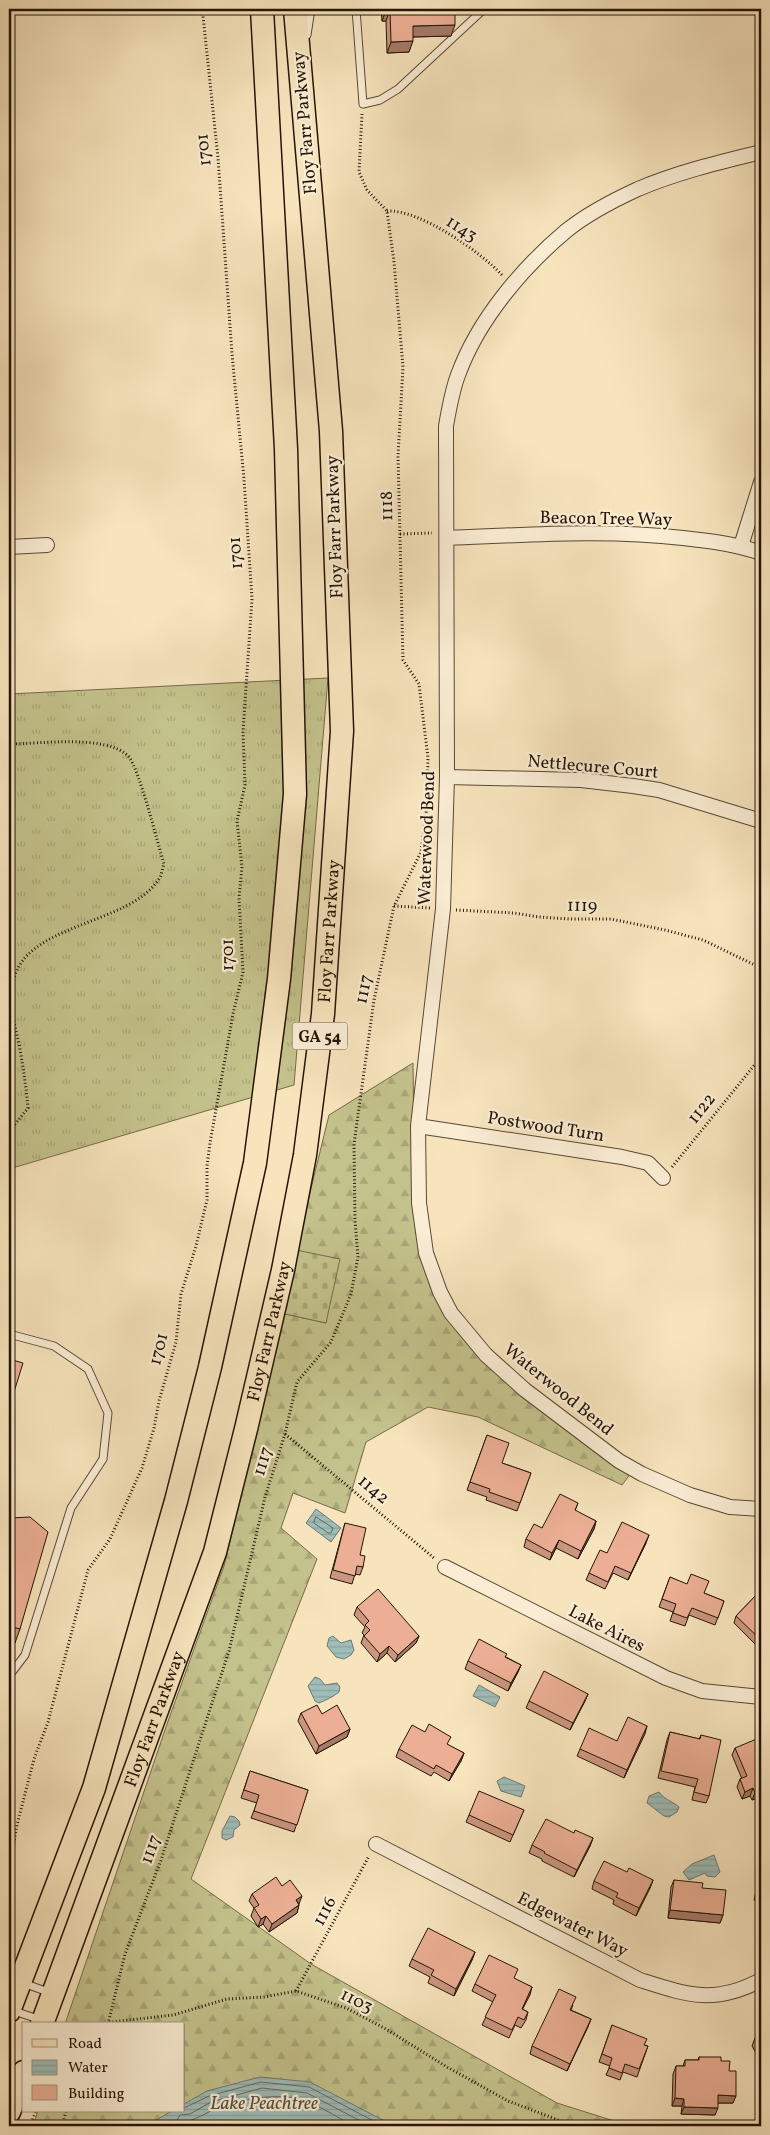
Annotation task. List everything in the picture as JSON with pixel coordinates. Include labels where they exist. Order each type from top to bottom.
[{"type":"main road","name":"Floy Farr Parkway","points":[[9,2009],[15,1980],[94,1788],[178,1491],[210,1367],[255,1163],[279,979],[295,794],[286,440],[262,9]]},
{"type":"main road","name":"Floy Farr Parkway","points":[[42,2022],[215,1552],[283,1270],[305,1155],[322,1024],[342,731],[331,431],[294,9]]},
{"type":"main road","points":[[9,2112],[22,2077]]},
{"type":"street","name":"Waterwood Bend","points":[[761,152],[712,163],[639,189],[613,202],[567,231],[495,306],[480,328],[458,375],[446,426],[447,777],[443,909],[418,1126],[419,1203],[426,1253],[440,1292],[451,1313],[469,1335],[505,1373],[525,1390],[619,1461],[642,1474],[690,1495],[730,1507],[761,1509]]},
{"type":"street","points":[[742,546],[761,482]]},
{"type":"street","name":"Beacon Tree Way","points":[[447,535],[612,532],[742,546],[761,553]]},
{"type":"street","points":[[9,547],[47,545]]},
{"type":"street","name":"Nettlecure Court","points":[[447,777],[581,780],[633,786],[658,790],[761,821]]},
{"type":"street","name":"Postwood Turn","points":[[418,1126],[622,1157],[648,1164],[663,1178]]},
{"type":"street","name":"Lake Aires","points":[[445,1567],[666,1678],[702,1691],[761,1697]]},
{"type":"street","name":"Edgewater Way","points":[[376,1844],[640,1980],[680,1994],[711,1996],[744,1989],[761,1980]]},
{"type":"lane","points":[[301,80],[310,9]]},
{"type":"lane","points":[[356,9],[363,104],[380,100],[398,89],[484,9]]},
{"type":"lane","points":[[9,1334],[54,1346],[88,1369],[108,1412],[103,1459],[72,1508],[25,1654],[9,1675]]},
{"type":"lane","points":[[15,1980],[53,1994]]},
{"type":"lane","points":[[9,2009],[42,2022]]},
{"type":"path","points":[[36,9],[101,9]]},
{"type":"path","name":"1701","points":[[9,1871],[17,1825],[34,1759],[48,1722],[88,1570],[110,1539],[142,1468],[154,1428],[159,1402],[176,1342],[181,1294],[207,1200],[207,1166],[210,1143],[233,1014],[243,972],[239,898],[242,866],[237,821],[245,785],[243,732],[252,599],[218,158],[205,35],[202,16],[198,9]]},
{"type":"path","points":[[363,104],[358,172],[367,190],[387,211]]},
{"type":"path","name":"1143","points":[[387,211],[398,210],[448,232],[492,264],[513,286]]},
{"type":"path","name":"1118","points":[[387,211],[394,262],[403,366],[398,456],[403,660],[419,684],[428,758],[427,806],[421,852],[394,906]]},
{"type":"path","points":[[400,534],[447,535]]},
{"type":"path","points":[[9,744],[81,742],[115,747],[129,756],[136,772],[164,864],[160,878],[151,888],[128,905],[35,946],[18,965],[13,982],[11,1012],[26,1083],[28,1108],[9,1132]]},
{"type":"path","name":"1119","points":[[394,906],[514,913],[539,918],[570,920],[611,919],[703,940],[761,968]]},
{"type":"path","name":"1117","points":[[108,2022],[125,1954],[161,1860],[229,1650],[265,1497],[285,1434],[297,1382],[331,1342],[351,1294],[358,1257],[355,1220],[354,1144],[374,1000],[394,906]]},
{"type":"path","name":"1122","points":[[663,1178],[761,1057]]},
{"type":"path","name":"1142","points":[[285,1434],[445,1567]]},
{"type":"path","name":"1116","points":[[296,1991],[376,1844]]},
{"type":"path","name":"1103","points":[[116,2022],[173,2015],[228,1999],[264,1997],[296,1991],[346,2008],[386,2029],[447,2067],[508,2101],[574,2126]]},
{"type":"path","points":[[30,2126],[36,2112]]},
{"type":"path","points":[[62,2126],[66,2112]]},
{"type":"green space","points":[[328,678],[294,1085],[9,1169],[9,694]]},
{"type":"green space","points":[[413,1063],[415,1217],[434,1294],[505,1379],[631,1473],[622,1485],[478,1417],[428,1407],[366,1442],[345,1513],[293,1493],[281,1528],[317,1559],[191,1879],[311,1964],[557,2103],[630,2126],[33,2126],[38,2112],[185,2112],[185,2022],[66,2022],[167,1724],[224,1566],[285,1314],[326,1323],[296,1250],[329,1115]]},
{"type":"green space","points":[[296,1250],[340,1259],[326,1323],[285,1314]]},
{"type":"water","points":[[316,1509],[341,1528],[331,1542],[306,1523]]},
{"type":"water","points":[[333,1636],[341,1643],[351,1640],[354,1650],[351,1655],[344,1659],[336,1657],[327,1646],[329,1638]]},
{"type":"water","points":[[315,1677],[320,1679],[325,1685],[337,1683],[340,1687],[339,1692],[319,1703],[315,1701],[308,1686]]},
{"type":"water","points":[[479,1685],[500,1697],[495,1707],[473,1696]]},
{"type":"water","points":[[504,1777],[525,1786],[521,1797],[501,1791],[497,1781]]},
{"type":"water","points":[[659,1792],[679,1807],[677,1812],[669,1817],[664,1816],[647,1803],[649,1796]]},
{"type":"water","points":[[230,1816],[235,1817],[240,1825],[234,1830],[233,1837],[226,1840],[222,1838],[222,1831]]},
{"type":"water","points":[[714,1855],[720,1872],[715,1877],[707,1876],[705,1873],[689,1880],[683,1872],[692,1864]]},
{"type":"water","name":"Lake Peachtree","points":[[260,2077],[310,2082],[394,2126],[134,2126],[153,2122],[170,2112],[185,2112],[185,2103],[207,2091]]},
{"type":"building","points":[[386,9],[455,9],[455,25],[413,26],[413,41],[391,42],[390,10]]},
{"type":"building","points":[[9,1359],[23,1363],[9,1408]]},
{"type":"building","points":[[487,1435],[509,1443],[502,1463],[531,1473],[520,1503],[489,1492],[490,1489],[470,1482]]},
{"type":"building","points":[[560,1494],[578,1503],[575,1510],[596,1521],[581,1551],[559,1540],[552,1553],[526,1539],[534,1524],[542,1528]]},
{"type":"building","points":[[30,1517],[48,1532],[20,1629],[9,1626],[9,1518]]},
{"type":"building","points":[[622,1522],[649,1535],[631,1573],[615,1566],[608,1582],[589,1573],[600,1550],[607,1553]]},
{"type":"building","points":[[345,1523],[366,1528],[360,1555],[365,1556],[363,1567],[357,1566],[355,1576],[333,1570]]},
{"type":"building","points":[[691,1574],[709,1581],[704,1593],[724,1601],[718,1618],[692,1608],[687,1618],[673,1613],[676,1604],[662,1599],[670,1577],[687,1584]]},
{"type":"building","points":[[378,1589],[419,1636],[398,1655],[389,1646],[380,1654],[364,1636],[370,1630],[365,1625],[369,1621],[357,1607]]},
{"type":"building","points":[[761,1590],[761,1640],[736,1616]]},
{"type":"building","points":[[479,1639],[507,1654],[505,1657],[521,1665],[511,1683],[468,1661]]},
{"type":"building","points":[[544,1671],[588,1694],[573,1723],[529,1701]]},
{"type":"building","points":[[317,1705],[322,1714],[337,1705],[350,1729],[319,1746],[301,1713]]},
{"type":"building","points":[[628,1717],[647,1726],[627,1770],[580,1749],[589,1728],[617,1741]]},
{"type":"building","points":[[429,1724],[451,1737],[447,1744],[464,1753],[452,1774],[436,1765],[434,1769],[399,1749],[412,1725],[425,1732]]},
{"type":"building","points":[[670,1732],[700,1739],[701,1735],[721,1740],[709,1796],[694,1792],[698,1779],[661,1771]]},
{"type":"building","points":[[759,1738],[761,1742],[761,1790],[755,1793],[753,1788],[745,1792],[740,1779],[747,1776],[735,1748]]},
{"type":"building","points":[[250,1771],[308,1790],[297,1825],[254,1811],[259,1795],[244,1790]]},
{"type":"building","points":[[479,1791],[524,1810],[513,1835],[469,1815]]},
{"type":"building","points":[[546,1819],[574,1833],[575,1830],[593,1838],[577,1870],[532,1845]]},
{"type":"building","points":[[604,1861],[627,1872],[629,1868],[653,1880],[639,1908],[616,1897],[618,1893],[594,1881]]},
{"type":"building","points":[[761,1874],[761,1893],[757,1892]]},
{"type":"building","points":[[276,1877],[282,1886],[290,1880],[302,1896],[296,1900],[299,1905],[272,1924],[266,1916],[261,1919],[254,1908],[259,1905],[252,1894]]},
{"type":"building","points":[[674,1880],[703,1883],[702,1888],[726,1890],[723,1915],[670,1910]]},
{"type":"building","points":[[428,1928],[475,1952],[456,1989],[431,1975],[434,1970],[412,1959]]},
{"type":"building","points":[[489,1955],[518,1969],[514,1978],[532,1987],[522,2009],[528,2012],[524,2020],[518,2017],[512,2030],[485,2017],[496,1995],[475,1984]]},
{"type":"building","points":[[559,1989],[576,1997],[570,2010],[591,2019],[570,2064],[532,2046]]},
{"type":"building","points":[[612,2025],[647,2039],[644,2045],[648,2046],[639,2069],[625,2064],[622,2073],[609,2068],[612,2058],[602,2054]]},
{"type":"building","points":[[761,2035],[761,2050],[755,2038]]},
{"type":"building","points":[[699,2057],[721,2057],[721,2061],[730,2061],[729,2071],[736,2071],[736,2096],[718,2095],[718,2108],[684,2107],[684,2099],[675,2098],[676,2066],[685,2066],[685,2060],[699,2060]]}]
